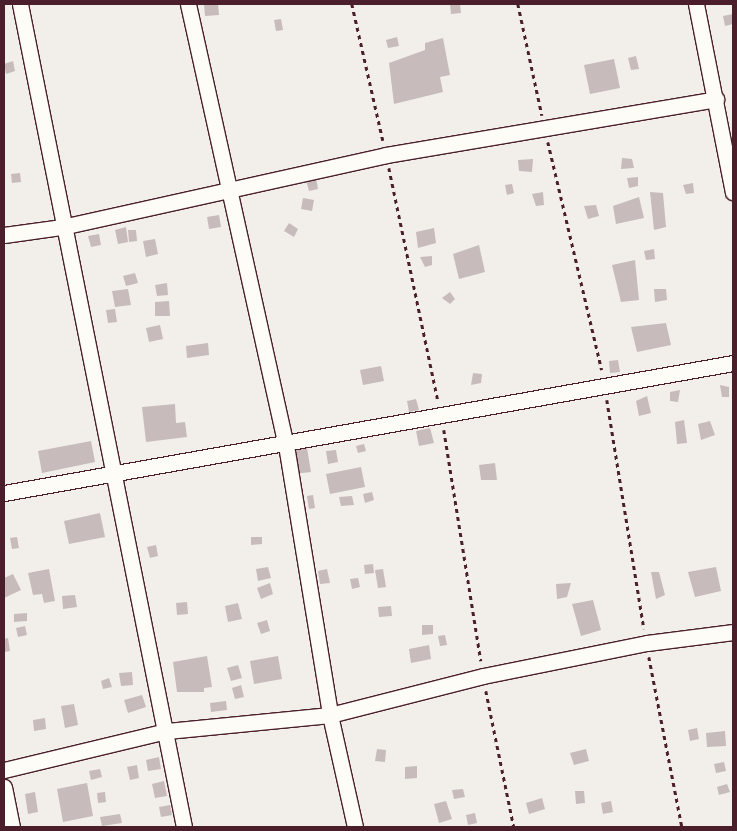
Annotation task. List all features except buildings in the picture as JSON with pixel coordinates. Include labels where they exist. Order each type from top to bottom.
[{"type":"street","points":[[20,4],[62,227],[167,731],[184,827]]},
{"type":"street","points":[[188,4],[286,445],[330,715],[355,827]]},
{"type":"street","points":[[696,4],[733,192]]},
{"type":"street","points":[[4,235],[62,227],[228,188],[544,128],[716,99]]},
{"type":"street","points":[[4,493],[113,471],[286,445],[605,383],[733,363]]},
{"type":"street","points":[[4,770],[167,731],[330,715],[483,676],[647,643],[733,632]]},
{"type":"street","points":[[4,787],[12,827]]},
{"type":"path","points":[[518,4],[544,128],[605,383],[647,643],[682,827]]}]
